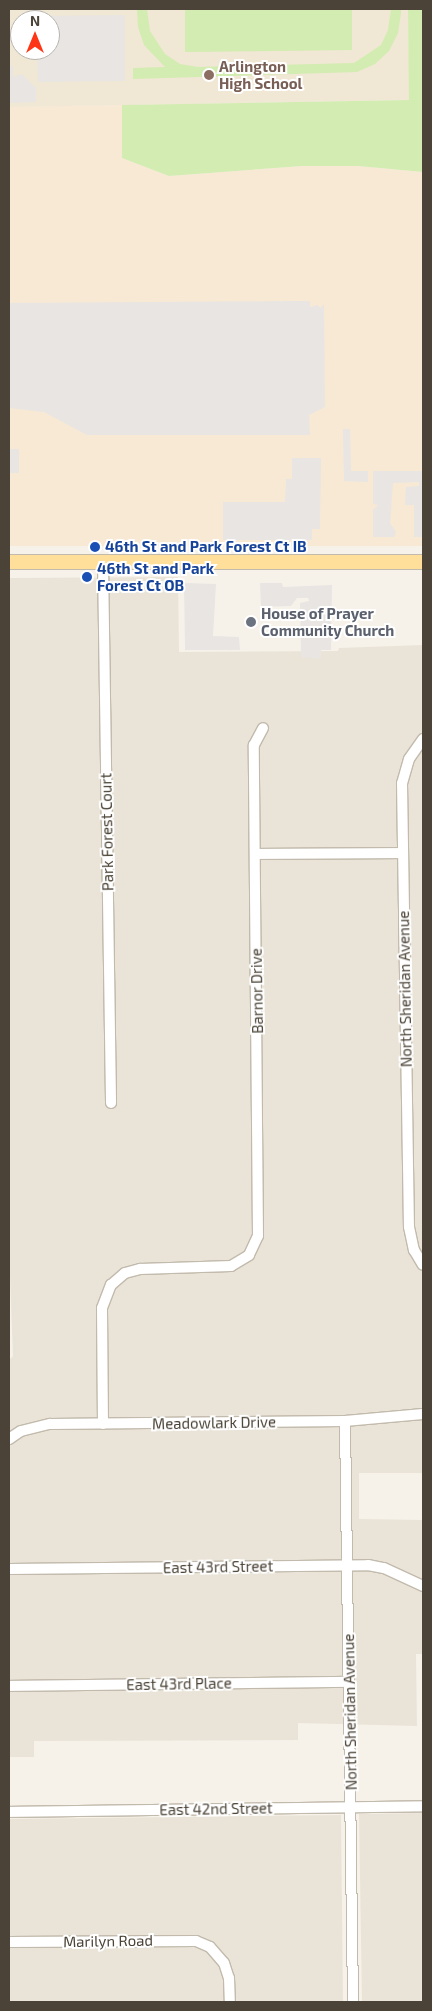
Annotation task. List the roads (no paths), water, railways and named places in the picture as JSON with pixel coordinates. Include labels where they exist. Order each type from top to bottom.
[{"type":"main road","points":[[9,562],[423,562]]},
{"type":"street","name":"Park Forest Court","points":[[103,562],[111,1103]]},
{"type":"street","name":"Barnor Drive","points":[[104,1424],[102,1308],[108,1290],[115,1280],[140,1269],[221,1268],[235,1264],[249,1255],[259,1230],[254,745],[263,728]]},
{"type":"street","name":"North Sheridan Avenue","points":[[423,739],[410,755],[403,774],[409,1227],[412,1246],[423,1265]]},
{"type":"street","points":[[255,854],[403,853]]},
{"type":"street","name":"Meadowlark Drive","points":[[9,1439],[35,1426],[345,1421],[423,1414]]},
{"type":"street","name":"North Sheridan Avenue","points":[[345,1421],[354,2002]]},
{"type":"street","name":"East 43rd Street","points":[[9,1569],[347,1565],[384,1568],[423,1586]]},
{"type":"street","name":"East 43rd Place","points":[[9,1686],[349,1682]]},
{"type":"street","name":"East 42nd Street","points":[[9,1812],[423,1806]]},
{"type":"street","name":"Marilyn Road","points":[[9,1942],[184,1940],[207,1946],[216,1952],[227,1969],[230,2002]]},
{"type":"place","name":"Arlington High School","points":[[209,75]]},
{"type":"place","name":"46th St and Park Forest Ct IB","points":[[95,547]]},
{"type":"place","name":"46th St and Park Forest Ct OB","points":[[87,577]]},
{"type":"place","name":"House of Prayer Community Church","points":[[251,622]]}]
